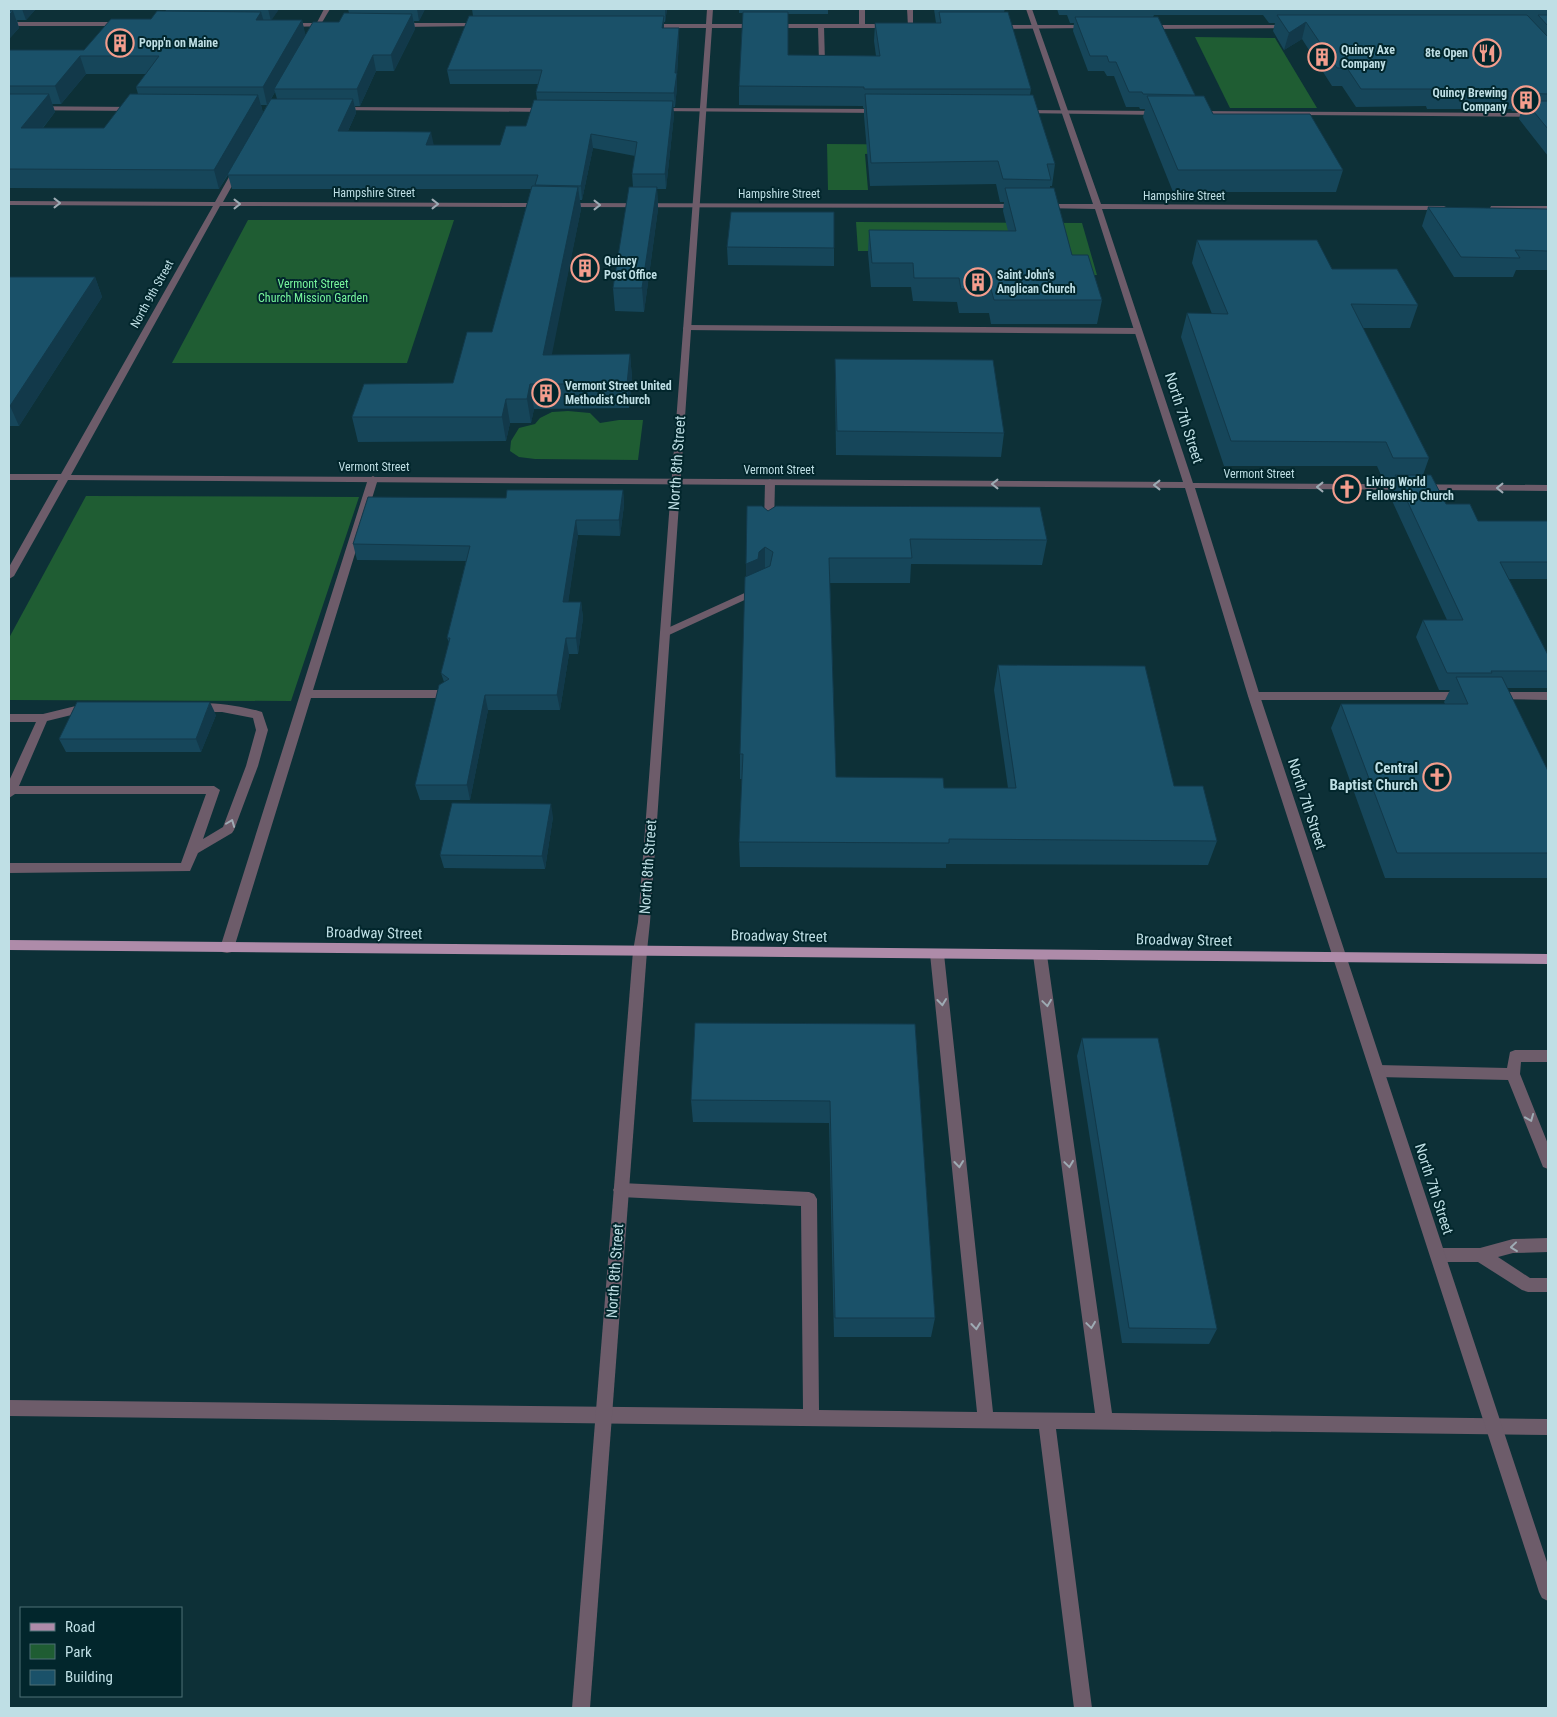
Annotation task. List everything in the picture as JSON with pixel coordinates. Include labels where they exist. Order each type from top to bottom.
[{"type":"main road","name":"Broadway Street","points":[[9,945],[1548,959]]},
{"type":"street","points":[[307,43],[326,9]]},
{"type":"street","name":"North 8th Street","points":[[582,1708],[621,1190],[640,951],[644,922],[710,9]]},
{"type":"street","points":[[862,9],[862,26]]},
{"type":"street","points":[[910,9],[911,26]]},
{"type":"street","name":"North 7th Street","points":[[1029,9],[1098,207],[1190,486],[1254,696],[1548,1592]]},
{"type":"street","points":[[9,24],[128,24]]},
{"type":"street","points":[[278,24],[337,25]]},
{"type":"street","points":[[396,25],[484,25]]},
{"type":"street","points":[[640,26],[920,26]]},
{"type":"street","points":[[821,26],[822,63]]},
{"type":"street","points":[[987,26],[1094,27]]},
{"type":"street","points":[[1143,27],[1301,27]]},
{"type":"street","points":[[9,108],[148,109]]},
{"type":"street","points":[[330,109],[555,110]]},
{"type":"street","points":[[654,110],[888,111]]},
{"type":"street","points":[[1016,112],[1170,113]]},
{"type":"street","points":[[1189,113],[1548,115]]},
{"type":"street","name":"North 9th Street","points":[[9,576],[243,158]]},
{"type":"street","name":"Hampshire Street","points":[[9,203],[1451,208]]},
{"type":"street","points":[[1481,208],[1548,208]]},
{"type":"street","points":[[686,328],[1138,331]]},
{"type":"street","name":"Vermont Street","points":[[9,477],[1548,488]]},
{"type":"street","points":[[227,948],[373,479]]},
{"type":"street","points":[[769,531],[770,482]]},
{"type":"street","points":[[665,633],[765,587],[766,582]]},
{"type":"street","points":[[306,694],[445,694]]},
{"type":"street","points":[[1254,696],[1548,696]]},
{"type":"street","points":[[9,718],[43,718],[84,707],[104,707]]},
{"type":"street","points":[[182,708],[222,708],[258,715],[262,730],[252,766],[228,830],[193,850]]},
{"type":"street","points":[[9,868],[186,868],[214,790],[10,792],[43,718]]},
{"type":"street","points":[[937,954],[986,1420]]},
{"type":"street","points":[[1040,955],[1105,1422]]},
{"type":"street","points":[[1548,1056],[1515,1056],[1512,1074],[1548,1162]]},
{"type":"street","points":[[1378,1071],[1512,1074]]},
{"type":"street","points":[[621,1190],[809,1199],[811,1419]]},
{"type":"street","points":[[1439,1255],[1480,1255],[1513,1246],[1548,1246]]},
{"type":"street","points":[[1480,1255],[1528,1285],[1548,1286]]},
{"type":"street","points":[[9,1408],[1548,1427]]},
{"type":"street","points":[[1046,1421],[1083,1708]]},
{"type":"green space","points":[[1195,37],[1275,38],[1317,108],[1230,108]]},
{"type":"green space","points":[[827,144],[970,145],[865,154],[868,190],[828,190]]},
{"type":"green space","name":"Vermont Street Church Mission Garden","points":[[248,220],[454,220],[407,363],[172,363]]},
{"type":"green space","points":[[856,222],[1082,223],[1097,275],[1070,275],[962,251],[858,251]]},
{"type":"green space","points":[[552,412],[590,413],[600,423],[619,420],[643,420],[638,460],[535,459],[519,457],[510,451],[511,441],[519,428],[535,424],[540,418]]},
{"type":"green space","points":[[86,496],[359,497],[291,701],[9,700],[9,638]]},
{"type":"building","points":[[157,11],[261,12],[256,20],[302,20],[263,87],[136,87],[159,56],[80,56],[55,86],[9,86],[9,50],[84,50],[111,19],[151,19]]},
{"type":"building","points":[[743,12],[788,12],[788,55],[880,56],[875,23],[941,23],[939,12],[1008,12],[1031,89],[864,89],[864,87],[739,86]]},
{"type":"building","points":[[344,13],[412,14],[391,55],[373,55],[357,89],[274,89],[313,22],[339,22]]},
{"type":"building","points":[[1277,15],[1527,15],[1548,37],[1548,94],[1519,93],[1517,91],[1361,89],[1347,68],[1337,68],[1306,22],[1289,33]]},
{"type":"building","points":[[1538,15],[1548,15],[1548,26]]},
{"type":"building","points":[[469,16],[664,16],[662,28],[679,28],[674,93],[536,92],[542,70],[447,70]]},
{"type":"building","points":[[1075,17],[1158,17],[1195,95],[1129,92],[1116,62],[1109,62],[1107,56],[1090,56]]},
{"type":"building","points":[[9,94],[49,94],[21,128],[104,128],[130,94],[258,95],[214,170],[9,169]]},
{"type":"building","points":[[865,94],[1033,95],[1055,164],[1047,164],[1051,180],[1003,179],[998,161],[871,163]]},
{"type":"building","points":[[1147,96],[1204,96],[1213,114],[1310,114],[1343,170],[1178,170]]},
{"type":"building","points":[[271,99],[353,99],[338,131],[431,132],[426,145],[500,145],[506,126],[526,126],[534,100],[673,101],[665,174],[632,174],[637,142],[591,134],[581,186],[535,185],[538,175],[227,175]]},
{"type":"building","points":[[1525,101],[1548,101],[1548,129]]},
{"type":"building","points":[[532,186],[578,187],[543,355],[630,354],[627,384],[530,384],[527,399],[506,399],[502,417],[352,417],[364,384],[453,383],[467,332],[492,332]]},
{"type":"building","points":[[629,187],[657,187],[642,288],[613,288]]},
{"type":"building","points":[[1005,188],[1054,188],[1072,255],[1088,255],[1102,300],[994,300],[991,289],[961,289],[959,278],[914,278],[913,263],[872,263],[869,230],[1016,231]]},
{"type":"building","points":[[1428,207],[1548,209],[1548,251],[1515,250],[1520,258],[1461,257]]},
{"type":"building","points":[[731,212],[834,212],[834,248],[727,247]]},
{"type":"building","points":[[1197,240],[1317,240],[1332,269],[1397,269],[1418,305],[1351,304],[1429,458],[1393,458],[1386,442],[1231,441],[1187,313],[1228,314]]},
{"type":"building","points":[[9,277],[95,277],[10,406],[9,406]]},
{"type":"building","points":[[835,359],[993,360],[1004,433],[837,431]]},
{"type":"building","points":[[1395,475],[1431,475],[1446,504],[1470,504],[1478,521],[1548,521],[1548,562],[1500,562],[1548,655],[1548,671],[1447,673],[1423,620],[1463,620]]},
{"type":"building","points":[[507,490],[623,490],[619,520],[576,520],[563,602],[581,602],[576,638],[566,638],[557,695],[485,695],[467,785],[415,785],[439,685],[449,679],[441,673],[450,638],[447,638],[470,546],[353,544],[368,497],[506,498]]},
{"type":"building","points":[[747,506],[762,506],[768,511],[776,506],[1040,507],[1047,540],[910,539],[912,558],[829,558],[836,777],[943,778],[944,788],[1016,788],[998,665],[1145,666],[1174,786],[1203,786],[1217,841],[949,839],[949,843],[739,842],[743,754],[740,754],[745,577],[770,566],[773,552],[765,547],[759,552],[758,559],[746,564]]},
{"type":"building","name":"Central Baptist Church","points":[[1456,677],[1502,677],[1548,771],[1548,853],[1397,853],[1341,704],[1468,704]]},
{"type":"building","points":[[77,702],[210,702],[196,739],[59,739]]},
{"type":"building","points":[[452,803],[551,804],[542,856],[440,855]]},
{"type":"building","points":[[695,1023],[915,1024],[935,1318],[835,1318],[830,1101],[691,1100]]},
{"type":"building","points":[[1082,1038],[1158,1038],[1217,1329],[1129,1328]]},
{"type":"place","name":"Popp'n on Maine","points":[[120,43]]},
{"type":"place","name":"8te Open","points":[[1487,53]]},
{"type":"place","name":"Quincy Axe Company","points":[[1322,57]]},
{"type":"place","name":"Quincy Brewing Company","points":[[1526,100]]},
{"type":"place","name":"Quincy Post Office","points":[[585,268]]},
{"type":"place","name":"Saint John's Anglican Church","points":[[978,282]]},
{"type":"place","name":"Vermont Street United Methodist Church","points":[[546,393]]},
{"type":"place","name":"Living World Fellowship Church","points":[[1347,489]]},
{"type":"place","name":"Central Baptist Church","points":[[1437,777]]}]
